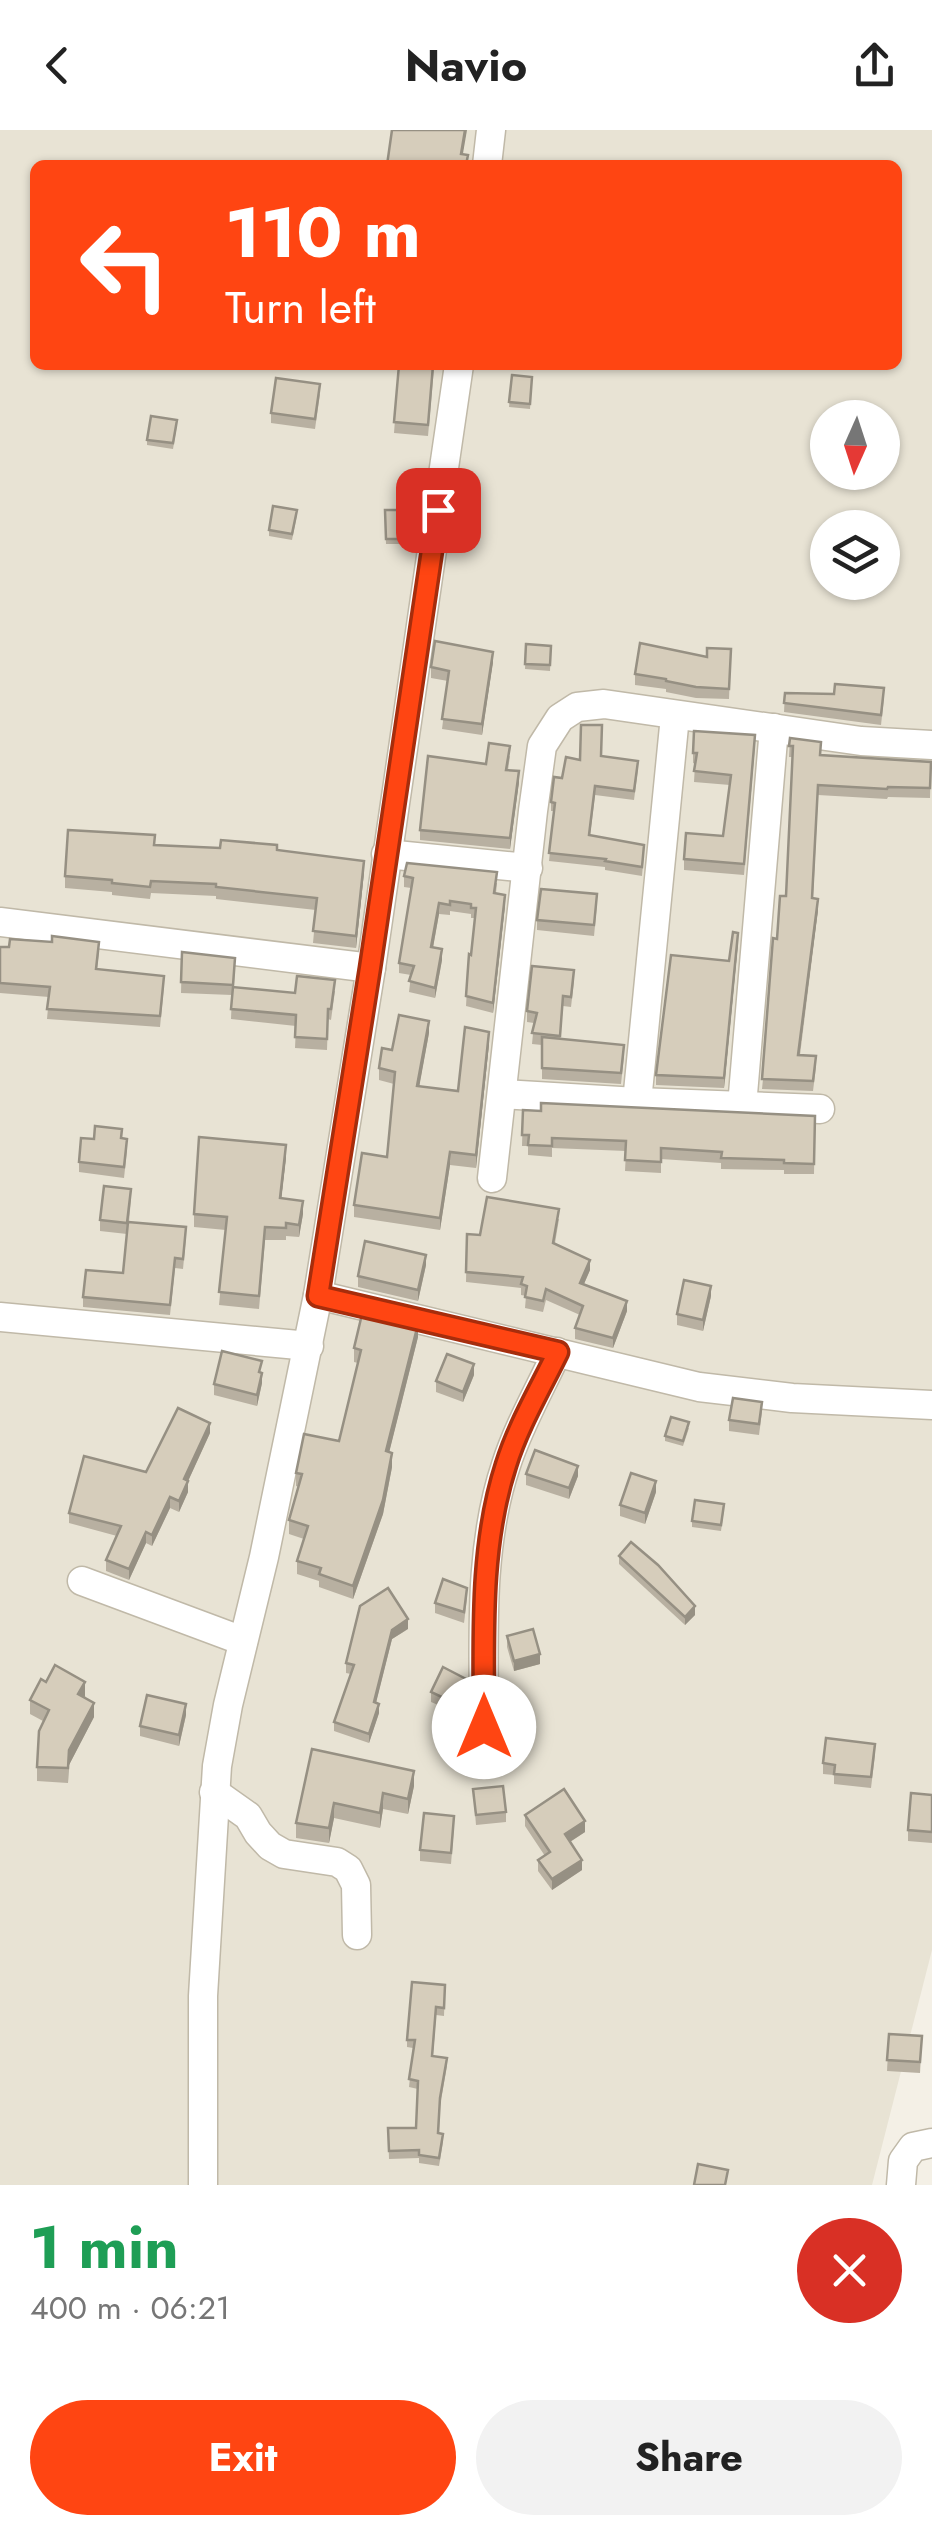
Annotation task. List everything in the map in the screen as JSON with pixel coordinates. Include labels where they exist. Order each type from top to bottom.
[{"type":"street","points":[[488,160],[491,130]]},
{"type":"street","points":[[202,2185],[203,1996],[214,1792],[228,1705],[264,1557],[318,1296],[458,370]]},
{"type":"street","points":[[492,1178],[532,811],[542,746],[560,718],[577,707],[604,704],[861,741],[932,745]]},
{"type":"street","points":[[638,1102],[675,716]]},
{"type":"street","points":[[742,1106],[774,728]]},
{"type":"street","points":[[386,854],[528,868]]},
{"type":"street","points":[[0,922],[370,968]]},
{"type":"street","points":[[502,1094],[820,1109]]},
{"type":"street","points":[[318,1296],[699,1387],[792,1398],[932,1405]]},
{"type":"street","points":[[0,1318],[308,1346]]},
{"type":"street","points":[[484,1727],[484,1630],[495,1502],[507,1461],[558,1352]]},
{"type":"street","points":[[82,1581],[243,1640]]},
{"type":"street","points":[[214,1792],[248,1816],[270,1846],[284,1854],[337,1862],[348,1869],[356,1886],[357,1936]]},
{"type":"street","points":[[901,2185],[903,2161],[912,2147],[932,2143]]},
{"type":"shaded area","points":[[0,130],[932,130],[932,1950],[872,2185],[0,2185]]},
{"type":"building","points":[[392,130],[465,130],[461,154],[468,155],[467,160],[388,160]]},
{"type":"building","points":[[399,370],[433,370],[428,425],[394,422]]},
{"type":"building","points":[[512,375],[532,377],[530,404],[509,402]]},
{"type":"building","points":[[276,378],[320,384],[315,419],[271,413]]},
{"type":"building","points":[[151,416],[177,420],[173,443],[147,440]]},
{"type":"building","points":[[273,506],[297,510],[292,534],[269,530]]},
{"type":"building","points":[[385,510],[408,510],[408,539],[386,539]]},
{"type":"building","points":[[435,641],[493,652],[482,724],[442,719],[449,671],[431,667]]},
{"type":"building","points":[[640,643],[707,657],[707,648],[731,649],[729,689],[696,687],[635,674]]},
{"type":"building","points":[[526,644],[551,646],[550,665],[525,664]]},
{"type":"building","points":[[835,684],[884,688],[881,715],[784,703],[785,693],[834,694]]},
{"type":"building","points":[[581,725],[602,725],[601,756],[638,761],[634,791],[595,786],[589,835],[644,845],[642,867],[549,853],[554,777],[562,778],[566,757],[580,760]]},
{"type":"building","points":[[694,731],[755,735],[744,864],[684,859],[686,833],[723,836],[731,775],[694,771]]},
{"type":"building","points":[[790,738],[821,742],[820,755],[931,762],[930,788],[818,785],[812,898],[818,899],[798,1055],[816,1056],[813,1081],[762,1079],[773,938],[777,939],[780,896],[786,896],[793,746],[789,746]]},
{"type":"building","points":[[489,743],[510,746],[506,770],[519,771],[510,838],[420,830],[428,756],[486,764]]},
{"type":"building","points":[[68,830],[155,835],[154,845],[220,848],[221,840],[277,845],[277,850],[364,861],[356,936],[313,931],[317,898],[216,884],[151,881],[150,887],[65,876]]},
{"type":"building","points":[[407,863],[497,872],[494,893],[505,895],[493,1003],[466,996],[476,908],[471,908],[471,904],[439,903],[431,947],[442,949],[435,988],[409,981],[414,966],[399,963],[413,878],[404,876]]},
{"type":"building","points":[[541,889],[597,894],[594,925],[537,920]]},
{"type":"building","points":[[733,932],[738,933],[724,1078],[656,1075],[671,955],[729,961]]},
{"type":"building","points":[[52,936],[99,942],[96,969],[164,976],[160,1016],[47,1009],[50,987],[0,983],[0,947],[9,947],[10,939],[52,942]]},
{"type":"building","points":[[182,952],[235,958],[233,985],[181,982]]},
{"type":"building","points":[[532,966],[574,970],[571,997],[563,996],[560,1036],[532,1033],[537,1013],[527,1011]]},
{"type":"building","points":[[297,976],[335,980],[328,1009],[327,1039],[295,1037],[296,1015],[231,1009],[233,987],[295,993]]},
{"type":"building","points":[[399,1015],[429,1021],[417,1086],[458,1091],[465,1027],[489,1032],[476,1155],[450,1152],[440,1218],[354,1205],[362,1153],[387,1157],[395,1072],[379,1068],[382,1048],[392,1050]]},
{"type":"building","points":[[542,1037],[624,1045],[621,1073],[542,1068]]},
{"type":"building","points":[[541,1103],[815,1116],[814,1164],[721,1158],[722,1152],[661,1148],[661,1162],[625,1160],[626,1141],[552,1138],[552,1146],[528,1145],[529,1135],[522,1135],[523,1110],[541,1111]]},
{"type":"building","points":[[95,1126],[122,1129],[121,1138],[127,1139],[124,1167],[79,1162],[81,1138],[94,1139]]},
{"type":"building","points":[[199,1137],[286,1145],[280,1198],[303,1201],[299,1225],[265,1227],[259,1296],[219,1292],[227,1217],[194,1214]]},
{"type":"building","points":[[104,1186],[131,1189],[127,1223],[100,1220]]},
{"type":"building","points":[[487,1197],[559,1209],[553,1243],[590,1260],[580,1283],[627,1301],[613,1338],[575,1328],[583,1306],[546,1289],[543,1301],[525,1297],[527,1286],[521,1284],[523,1277],[466,1272],[467,1234],[480,1235]]},
{"type":"building","points":[[128,1222],[186,1227],[183,1259],[175,1258],[170,1305],[83,1297],[86,1270],[123,1273]]},
{"type":"building","points":[[365,1241],[426,1255],[418,1290],[358,1276]]},
{"type":"building","points":[[684,1280],[711,1286],[703,1320],[677,1314]]},
{"type":"building","points":[[363,1310],[418,1324],[386,1451],[392,1453],[383,1500],[353,1586],[319,1574],[321,1568],[297,1561],[308,1526],[289,1520],[302,1474],[296,1473],[304,1434],[339,1441],[361,1350],[354,1348]]},
{"type":"building","points":[[222,1351],[262,1361],[257,1395],[214,1384]]},
{"type":"building","points":[[447,1354],[474,1364],[463,1392],[436,1381]]},
{"type":"building","points":[[733,1398],[762,1402],[759,1424],[729,1420]]},
{"type":"building","points":[[178,1408],[210,1423],[184,1479],[188,1481],[179,1501],[170,1497],[152,1535],[146,1532],[129,1569],[106,1560],[121,1526],[69,1513],[84,1456],[146,1472]]},
{"type":"building","points":[[671,1417],[689,1422],[683,1441],[665,1436]]},
{"type":"building","points":[[535,1450],[578,1466],[569,1488],[526,1474]]},
{"type":"building","points":[[631,1473],[656,1481],[645,1513],[620,1505]]},
{"type":"building","points":[[695,1500],[724,1504],[721,1525],[692,1521]]},
{"type":"building","points":[[631,1542],[695,1606],[685,1617],[619,1556]]},
{"type":"building","points":[[443,1579],[467,1588],[464,1612],[435,1603]]},
{"type":"building","points":[[388,1588],[408,1619],[392,1630],[374,1702],[379,1704],[369,1734],[334,1722],[354,1665],[346,1663],[360,1606]]},
{"type":"building","points":[[533,1629],[540,1654],[514,1661],[507,1636]]},
{"type":"building","points":[[55,1665],[85,1682],[78,1694],[94,1703],[69,1750],[68,1768],[37,1767],[39,1731],[49,1710],[30,1700],[41,1679],[46,1682]]},
{"type":"building","points":[[443,1667],[466,1679],[466,1709],[462,1717],[443,1707],[446,1699],[431,1692]]},
{"type":"building","points":[[147,1695],[186,1704],[179,1735],[140,1726]]},
{"type":"building","points":[[826,1738],[875,1744],[871,1777],[834,1774],[835,1765],[823,1763]]},
{"type":"building","points":[[312,1749],[414,1771],[408,1799],[383,1793],[380,1813],[334,1803],[329,1828],[296,1823]]},
{"type":"building","points":[[503,1786],[506,1812],[476,1815],[473,1789]]},
{"type":"building","points":[[564,1789],[585,1821],[565,1834],[582,1860],[552,1879],[538,1860],[550,1852],[525,1815]]},
{"type":"building","points":[[911,1793],[932,1795],[932,1832],[908,1830]]},
{"type":"building","points":[[424,1813],[454,1816],[451,1853],[420,1850]]},
{"type":"building","points":[[412,1982],[445,1985],[444,2008],[436,2007],[432,2056],[447,2058],[440,2098],[438,2133],[443,2134],[439,2158],[419,2155],[419,2150],[389,2151],[388,2128],[416,2128],[418,2081],[409,2079],[415,2040],[407,2040]]},
{"type":"building","points":[[889,2034],[922,2036],[920,2062],[887,2060]]},
{"type":"building","points":[[698,2164],[728,2170],[725,2185],[694,2185]]},
{"type":"route","points":[[438,510],[318,1296],[558,1352],[507,1461],[495,1502],[484,1630],[484,1727]]}]
